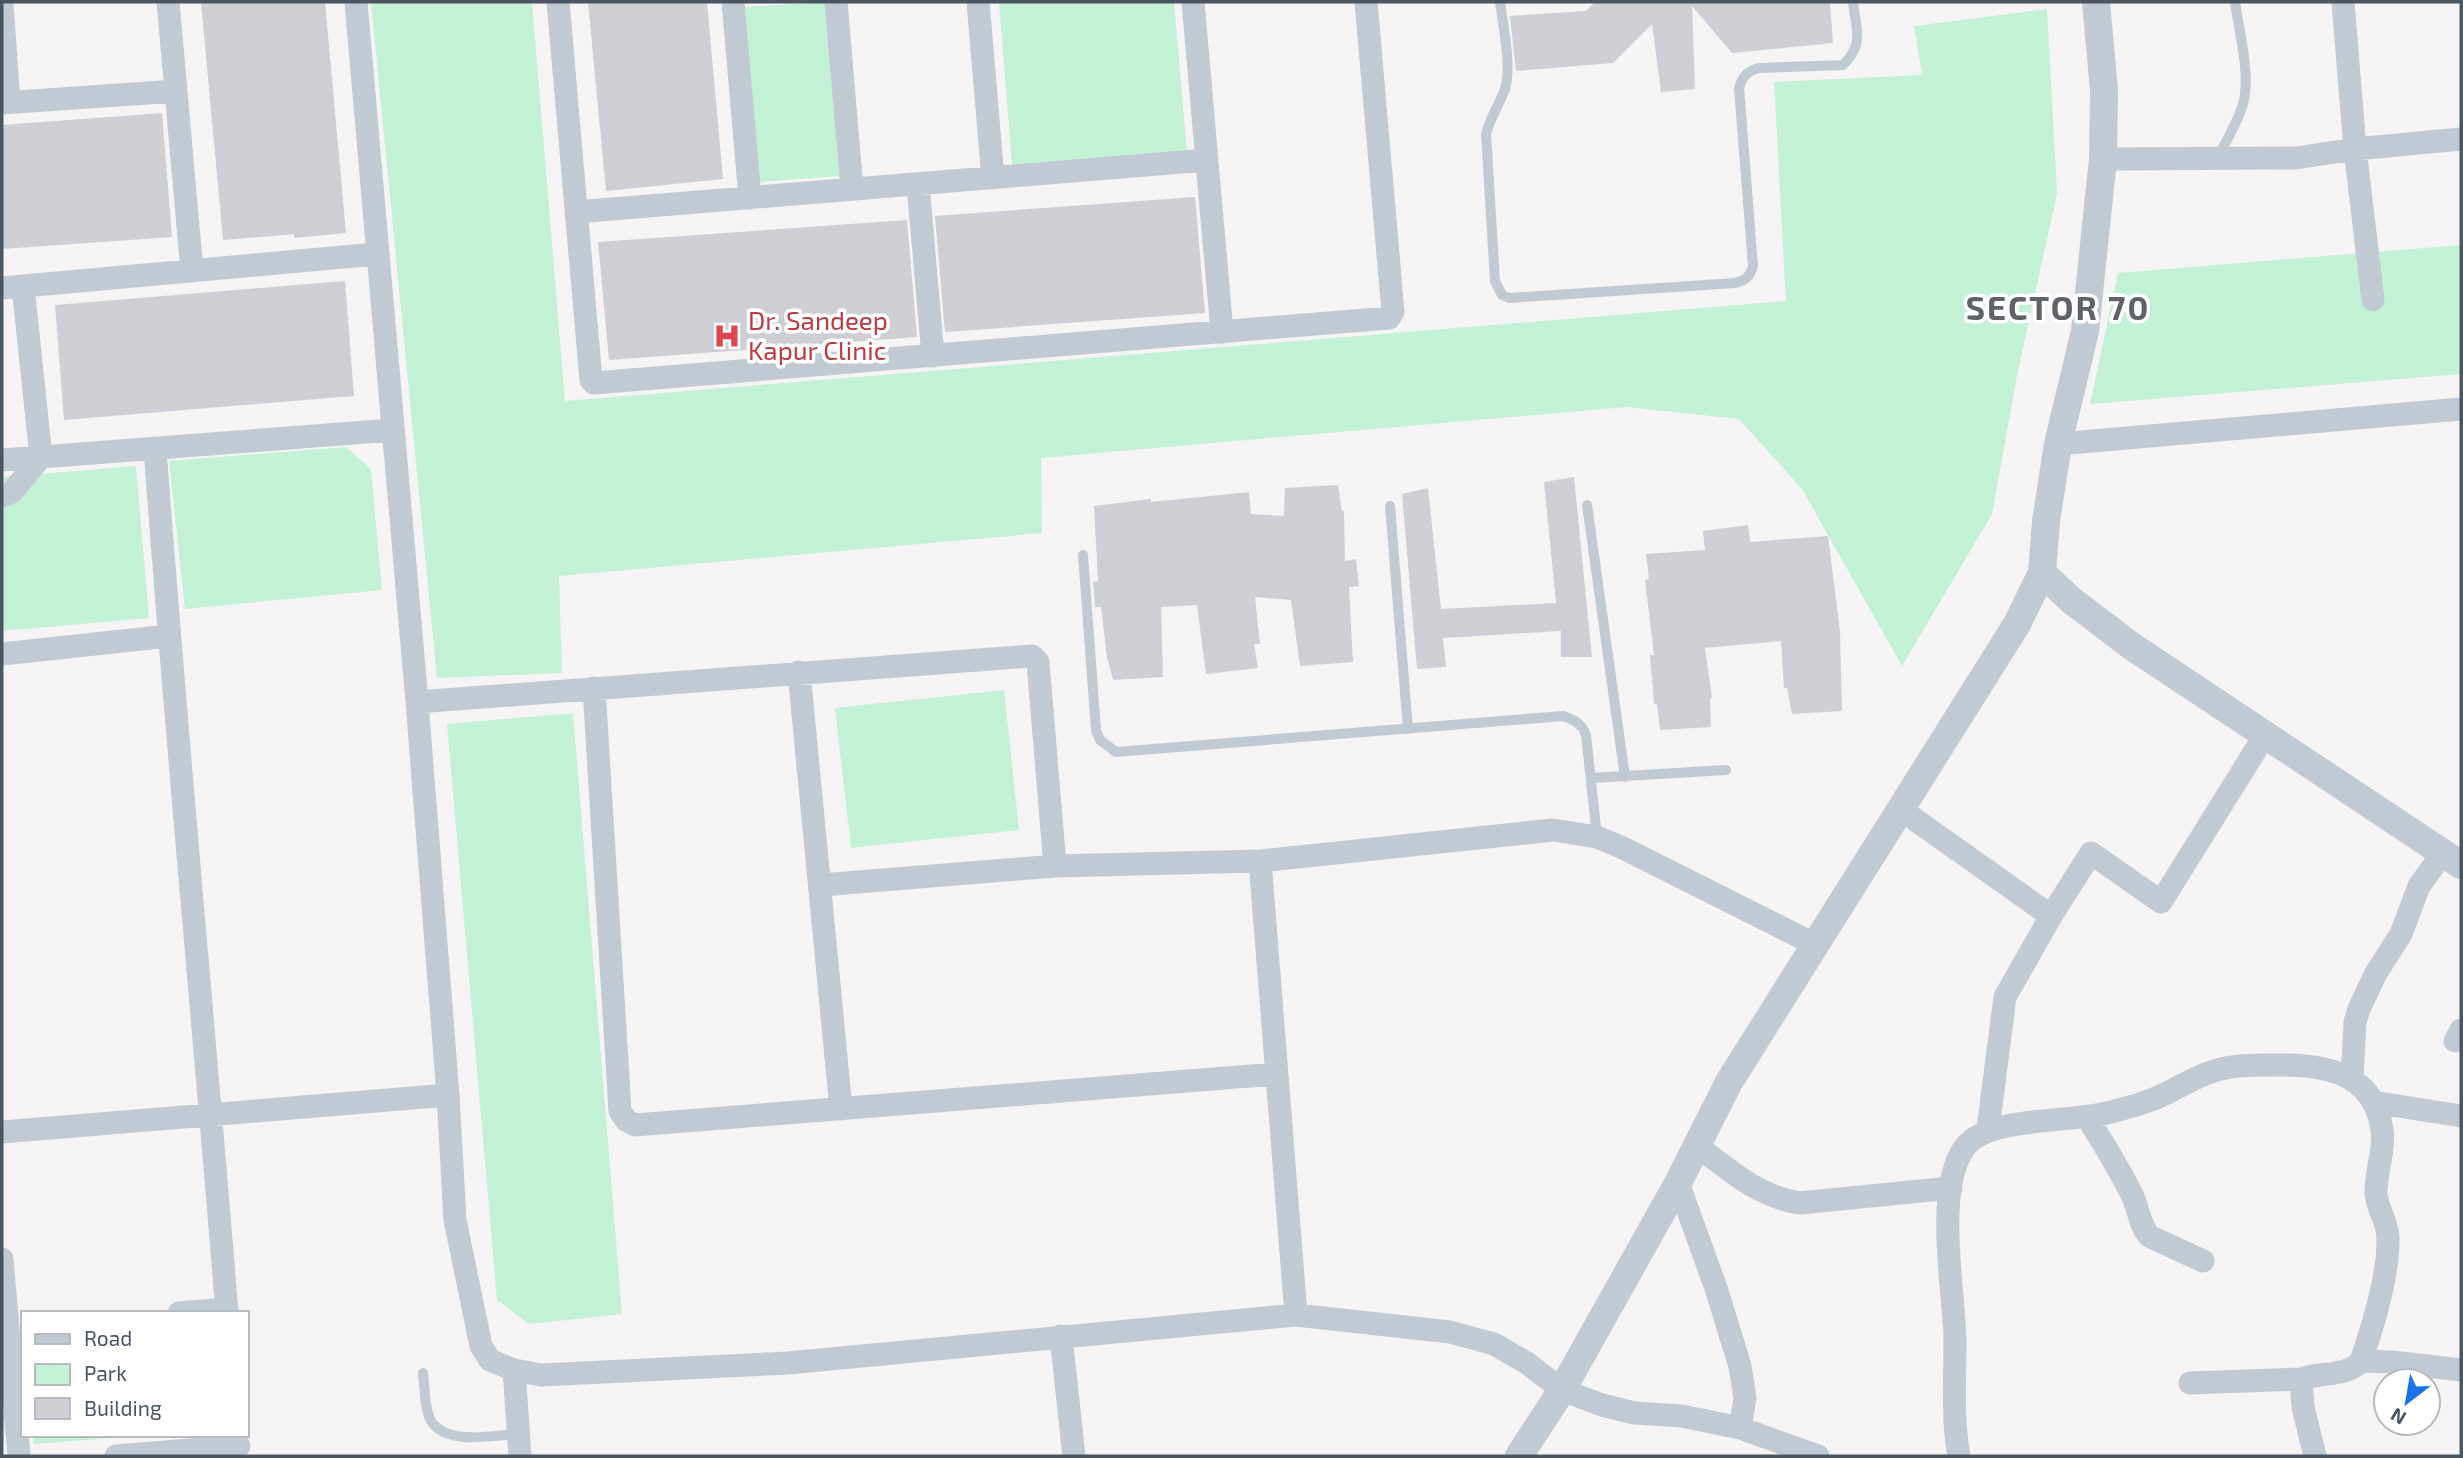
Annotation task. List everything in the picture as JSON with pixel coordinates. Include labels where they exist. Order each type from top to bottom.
[{"type":"street","points":[[167,2],[192,271]]},
{"type":"street","points":[[356,2],[417,702],[448,1095],[455,1220],[481,1346],[490,1360],[514,1370],[541,1375],[788,1363],[1296,1315],[1450,1332],[1494,1344],[1527,1363],[1562,1390],[1625,1412],[1692,1418],[1741,1428],[1783,1449],[1818,1456]]},
{"type":"street","points":[[558,2],[590,380],[593,382],[1385,319],[1392,315],[1366,2]]},
{"type":"street","points":[[733,2],[750,198]]},
{"type":"street","points":[[836,2],[852,190]]},
{"type":"street","points":[[978,2],[993,178]]},
{"type":"street","points":[[1193,2],[1222,332]]},
{"type":"street","points":[[1519,1456],[1562,1390],[1678,1183],[1729,1082],[2017,624],[2042,573],[2046,521],[2058,444],[2085,331],[2103,159],[2104,90],[2096,2]]},
{"type":"street","points":[[2343,2],[2355,149],[2373,300]]},
{"type":"street","points":[[2,5],[6,102],[176,91]]},
{"type":"street","points":[[2103,159],[2296,158],[2355,149],[2461,139]]},
{"type":"street","points":[[576,212],[1206,160]]},
{"type":"street","points":[[918,185],[933,356]]},
{"type":"street","points":[[2,496],[12,492],[41,457],[12,287],[376,254]]},
{"type":"street","points":[[2058,444],[2461,409]]},
{"type":"street","points":[[2,460],[392,430]]},
{"type":"street","points":[[155,448],[227,1311]]},
{"type":"street","points":[[2042,573],[2071,600],[2130,645],[2452,859],[2419,886],[2401,934],[2376,973],[2359,1010],[2355,1023],[2352,1079]]},
{"type":"street","points":[[2,654],[169,636]]},
{"type":"street","points":[[417,702],[799,672],[1035,657],[1038,662],[1055,866]]},
{"type":"street","points":[[799,672],[841,1109]]},
{"type":"street","points":[[594,688],[620,1111],[626,1120],[635,1125],[1276,1073]]},
{"type":"street","points":[[1988,1129],[2005,997],[2091,853],[2161,902],[2265,735]]},
{"type":"street","points":[[1900,809],[2051,916]]},
{"type":"street","points":[[821,885],[1055,866],[1260,861],[1553,830],[1597,837],[1623,848],[1814,944]]},
{"type":"street","points":[[1260,861],[1296,1315]]},
{"type":"street","points":[[1959,1456],[1956,1437],[1953,1297],[1948,1263],[1947,1223],[1954,1171],[1963,1149],[1973,1138],[1988,1129],[2087,1117],[2156,1098],[2212,1071],[2234,1066],[2311,1066],[2335,1071],[2352,1079],[2364,1088],[2373,1102],[2382,1126],[2384,1144],[2376,1194],[2387,1228],[2388,1251],[2377,1305],[2361,1361],[2357,1366],[2340,1372],[2301,1379],[2190,1383]]},
{"type":"street","points":[[2,1132],[448,1095]]},
{"type":"street","points":[[2373,1102],[2461,1116]]},
{"type":"street","points":[[2087,1117],[2134,1199],[2143,1229],[2149,1236],[2203,1261]]},
{"type":"street","points":[[1696,1145],[1745,1182],[1782,1201],[1800,1203],[1951,1188]]},
{"type":"street","points":[[1678,1183],[1716,1288],[1740,1366],[1745,1398],[1741,1428]]},
{"type":"street","points":[[2,1259],[15,1326],[19,1456]]},
{"type":"street","points":[[1061,1336],[1074,1456]]},
{"type":"street","points":[[2361,1361],[2461,1370]]},
{"type":"street","points":[[514,1370],[520,1445]]},
{"type":"street","points":[[2301,1379],[2303,1407],[2315,1456]]},
{"type":"street","points":[[116,1456],[239,1446]]},
{"type":"lane","points":[[1500,2],[1507,76],[1505,88],[1486,134],[1494,281],[1502,295],[1509,298],[1735,283],[1751,275],[1754,266],[1739,88],[1742,78],[1749,71],[1759,68],[1843,65],[1858,45],[1853,2]]},
{"type":"lane","points":[[2217,159],[2236,123],[2246,83],[2235,2]]},
{"type":"lane","points":[[1587,505],[1625,777]]},
{"type":"lane","points":[[1390,506],[1408,729]]},
{"type":"lane","points":[[1083,555],[1096,730],[1100,740],[1116,752],[1563,716],[1584,727],[1597,837]]},
{"type":"lane","points":[[1591,778],[1726,770]]},
{"type":"lane","points":[[423,1373],[430,1419],[442,1433],[520,1445]]},
{"type":"green space","points":[[371,2],[532,2],[565,401],[1786,301],[1774,82],[1922,75],[1914,26],[2047,9],[2057,194],[2018,370],[1992,514],[1902,666],[1802,489],[1739,419],[1626,407],[1041,458],[1042,533],[559,576],[562,673],[437,678]]},
{"type":"green space","points":[[826,2],[839,176],[759,182],[745,7]]},
{"type":"green space","points":[[999,2],[1174,2],[1187,152],[1012,165]]},
{"type":"green space","points":[[2461,245],[2461,374],[2090,404],[2118,273]]},
{"type":"green space","points":[[346,447],[371,469],[382,590],[185,609],[169,461]]},
{"type":"green space","points":[[136,466],[149,618],[2,631],[2,477]]},
{"type":"green space","points":[[1004,690],[1019,830],[851,848],[835,708]]},
{"type":"green space","points":[[573,713],[622,1314],[529,1324],[497,1300],[447,724]]},
{"type":"green space","points":[[33,1437],[124,1437],[34,1444]]},
{"type":"building","points":[[201,2],[325,2],[346,233],[223,240]]},
{"type":"building","points":[[588,2],[707,2],[723,179],[606,191]]},
{"type":"building","points":[[1595,2],[1830,2],[1833,43],[1732,53],[1692,6],[1695,89],[1661,92],[1652,24],[1613,63],[1516,71],[1510,16],[1586,11]]},
{"type":"building","points":[[162,113],[172,237],[2,249],[2,125]]},
{"type":"building","points":[[1195,197],[1205,313],[945,332],[935,216]]},
{"type":"building","points":[[907,220],[917,337],[609,360],[598,242]]},
{"type":"building","points":[[345,281],[354,396],[64,420],[55,305]]},
{"type":"building","points":[[1574,477],[1592,657],[1561,657],[1561,631],[1443,638],[1446,667],[1417,669],[1402,494],[1428,488],[1441,609],[1556,603],[1544,482]]},
{"type":"building","points":[[1338,485],[1344,511],[1345,561],[1356,559],[1359,586],[1349,587],[1353,662],[1300,666],[1291,600],[1255,597],[1260,644],[1254,644],[1258,668],[1206,674],[1197,605],[1161,607],[1163,677],[1113,680],[1107,658],[1101,607],[1095,607],[1093,582],[1098,581],[1094,506],[1249,492],[1251,514],[1284,516],[1285,488]]},
{"type":"building","points":[[1748,525],[1750,542],[1828,536],[1840,631],[1842,711],[1792,714],[1787,688],[1784,688],[1781,641],[1705,648],[1712,698],[1711,727],[1660,730],[1657,704],[1654,704],[1650,655],[1654,655],[1645,580],[1649,579],[1646,554],[1705,550],[1703,531]]},
{"type":"place","name":"Dr. Sandeep Kapur Clinic","points":[[727,336]]},
{"type":"district","name":"SECTOR 70","points":[[2058,308]]}]
